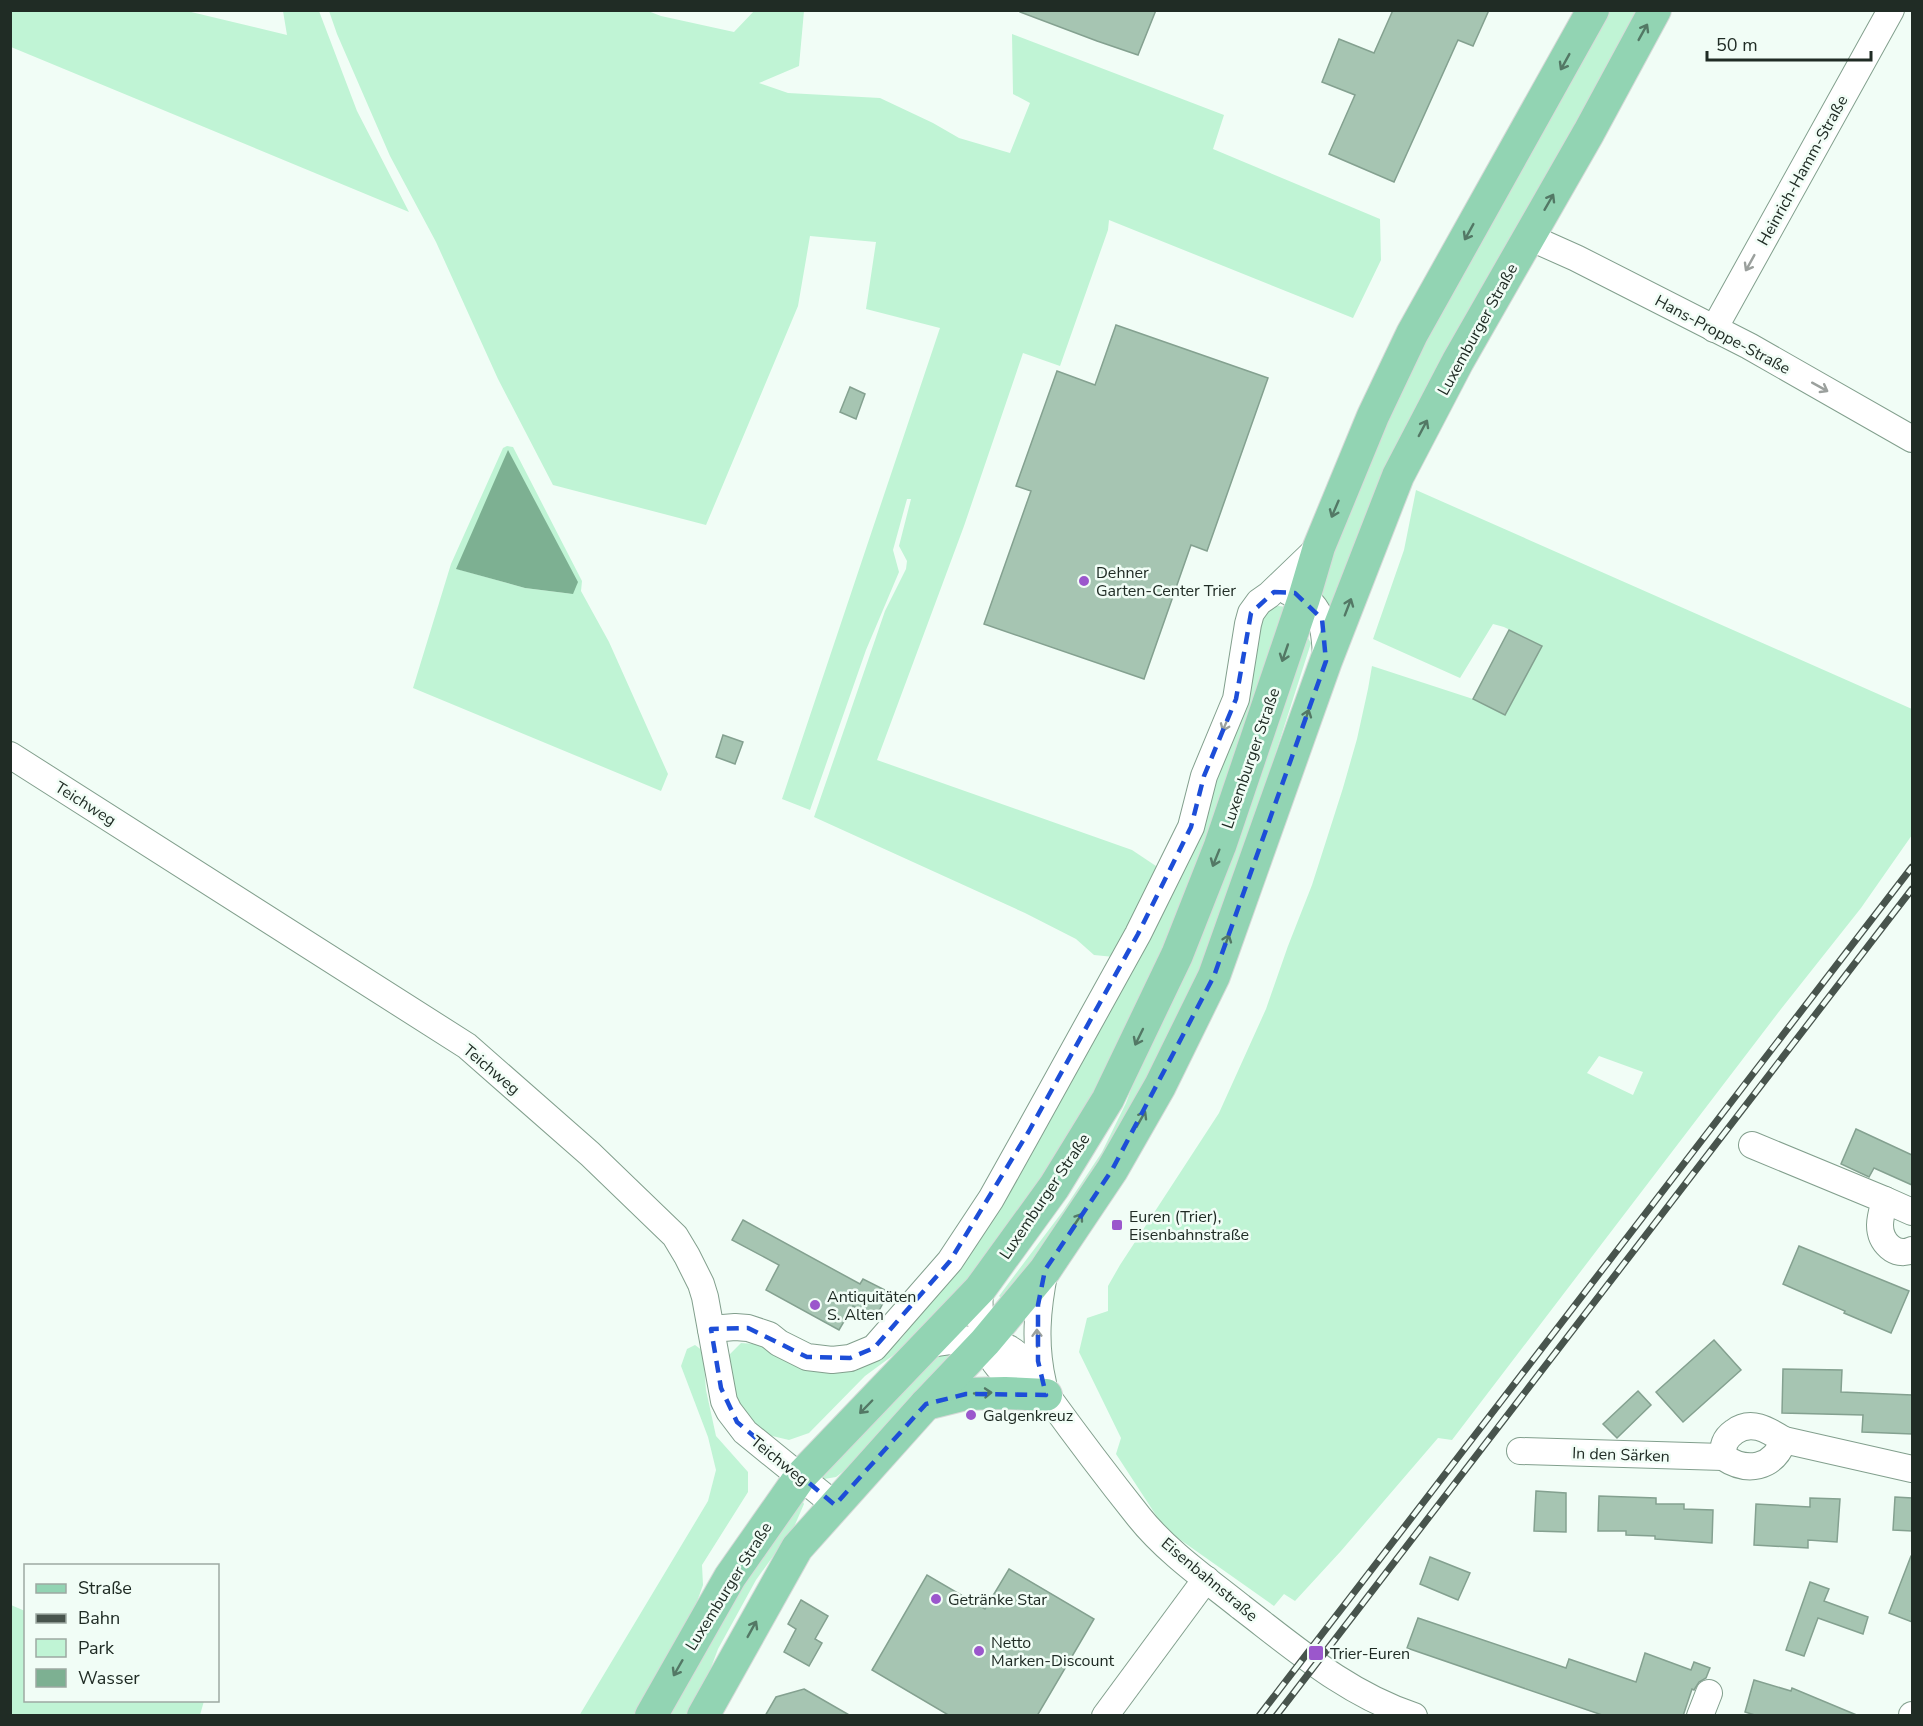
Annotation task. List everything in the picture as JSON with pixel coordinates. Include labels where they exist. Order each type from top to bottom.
[{"type":"main road","name":"Luxemburger Straße","points":[[651,1716],[730,1577],[800,1477],[980,1289],[1054,1187],[1108,1099],[1178,955],[1220,846],[1319,547],[1373,416],[1412,334],[1593,10]]},
{"type":"main road","name":"Luxemburger Straße","points":[[703,1716],[797,1548],[985,1342],[1045,1270],[1118,1160],[1160,1086],[1214,976],[1326,662],[1398,476],[1458,361],[1655,10]]},
{"type":"main road","points":[[926,1404],[966,1394],[1005,1392],[1046,1395]]},
{"type":"street","name":"Heinrich-Hamm-Straße","points":[[1713,329],[1891,10]]},
{"type":"street","name":"Hans-Proppe-Straße","points":[[1529,237],[1576,258],[1749,346],[1912,439]]},
{"type":"street","name":"Luxemburger Straße","points":[[711,1329],[735,1327],[758,1331],[807,1357],[832,1360],[850,1358],[873,1348],[886,1336],[950,1260],[991,1199],[1024,1140],[1138,934],[1191,827],[1204,776],[1236,699],[1251,614],[1259,602],[1319,547]]},
{"type":"street","points":[[1269,595],[1281,591],[1295,593],[1304,598]]},
{"type":"street","name":"Luxemburger Straße","points":[[1304,598],[1322,619],[1326,662]]},
{"type":"street","name":"Teichweg","points":[[10,755],[467,1046],[590,1154],[675,1236],[701,1284],[721,1388],[729,1411],[745,1432],[836,1505]]},
{"type":"street","points":[[1752,1145],[1912,1212]]},
{"type":"street","points":[[1885,1200],[1879,1225],[1885,1244],[1896,1251],[1909,1252],[1912,1250]]},
{"type":"street","points":[[1045,1270],[1038,1305],[1036,1332],[1038,1361],[1046,1395]]},
{"type":"street","name":"Eisenbahnstraße","points":[[980,1289],[980,1317],[985,1342],[993,1361],[1010,1377],[1046,1395],[1140,1518],[1176,1555],[1315,1664],[1355,1691],[1414,1716]]},
{"type":"street","points":[[927,1345],[953,1341],[985,1342]]},
{"type":"street","points":[[1723,1457],[1723,1444],[1728,1437],[1747,1425],[1769,1431],[1784,1440],[1912,1469]]},
{"type":"street","name":"In den Särken","points":[[1520,1451],[1723,1457],[1734,1464],[1744,1466],[1764,1464],[1780,1451],[1784,1440]]},
{"type":"street","points":[[1105,1716],[1206,1579]]},
{"type":"highlighted area","points":[[1274,592],[1295,593],[1322,619],[1326,661],[1214,976],[1112,1170],[1045,1270],[1038,1305],[1038,1361],[1046,1395],[966,1394],[926,1404],[835,1505],[737,1422],[721,1388],[711,1329],[748,1328],[807,1357],[850,1358],[874,1348],[950,1261],[1029,1131],[1138,934],[1191,827],[1204,776],[1236,699],[1251,613]]},
{"type":"green space","points":[[10,11],[187,11],[287,35],[283,11],[319,11],[357,111],[409,212],[11,47]]},
{"type":"green space","points":[[329,11],[648,11],[734,32],[754,11],[804,11],[799,66],[759,83],[788,93],[880,98],[959,138],[1010,153],[1030,103],[1013,94],[1012,34],[1224,115],[1213,149],[1380,219],[1381,260],[1353,318],[1109,220],[1108,230],[1060,366],[1023,353],[964,526],[877,760],[1132,850],[1159,868],[1114,957],[1094,955],[1076,939],[1025,913],[814,817],[885,611],[906,569],[907,561],[899,546],[911,499],[907,499],[893,550],[899,572],[866,650],[810,810],[782,799],[940,328],[866,309],[876,242],[810,236],[798,306],[706,525],[553,485],[498,379],[436,242],[390,156]]},
{"type":"green space","points":[[1608,11],[1639,11],[1331,622],[1319,595],[1373,447],[1401,388],[1464,269]]},
{"type":"green space","points":[[513,447],[582,581],[581,591],[609,642],[668,774],[661,791],[413,688],[451,564],[503,448]],"holes":[[[457,569],[573,594],[525,588]]]},
{"type":"green space","points":[[1416,490],[1912,709],[1912,835],[1861,908],[1781,1009],[1452,1440],[1438,1438],[1295,1601],[1284,1594],[1274,1606],[1165,1529],[1116,1454],[1121,1438],[1079,1352],[1087,1318],[1108,1311],[1108,1286],[1219,1113],[1266,1009],[1312,885],[1343,788],[1357,739],[1372,666],[1473,699],[1505,714],[1542,646],[1493,624],[1460,678],[1373,639],[1404,550]],"holes":[[[1599,1056],[1643,1072],[1633,1095],[1587,1073]]]},
{"type":"green space","points":[[1278,606],[1287,607],[1195,885],[1115,1064],[1014,1222],[958,1291],[914,1340],[865,1376],[809,1433],[789,1440],[768,1435],[750,1420],[734,1400],[728,1356],[741,1343],[757,1344],[811,1370],[840,1370],[865,1363],[901,1339],[986,1230],[1129,975],[1258,627],[1266,610]]},
{"type":"green space","points":[[1308,638],[1311,643],[1275,755],[1273,782],[1217,948],[1109,1158],[1006,1302],[999,1296],[1063,1211],[1102,1152],[1126,1103],[1137,1073],[1180,987],[1213,900],[1304,639]]},
{"type":"green space","points":[[695,1345],[703,1351],[706,1390],[716,1436],[748,1472],[748,1492],[702,1565],[703,1585],[685,1635],[638,1715],[579,1716],[708,1501],[716,1470],[708,1437],[681,1366],[687,1349]]},
{"type":"green space","points":[[953,1351],[955,1356],[849,1467],[836,1477],[824,1479],[821,1474],[931,1357]]},
{"type":"green space","points":[[802,1500],[804,1504],[794,1527],[756,1580],[718,1649],[700,1697],[690,1715],[665,1716],[746,1575]]},
{"type":"green space","points":[[11,1605],[24,1611],[24,1702],[204,1702],[200,1715],[11,1715]]},
{"type":"water","points":[[508,450],[578,582],[573,594],[525,588],[456,569]]},
{"type":"building","points":[[1020,10],[1156,10],[1138,55],[1020,12]]},
{"type":"building","points":[[1393,10],[1489,10],[1473,46],[1458,40],[1394,182],[1329,154],[1355,95],[1322,82],[1339,39],[1374,53]]},
{"type":"building","points":[[1116,325],[1268,378],[1207,551],[1191,545],[1144,679],[984,624],[1031,491],[1016,486],[1057,371],[1095,385]]},
{"type":"building","points":[[850,387],[865,394],[856,419],[840,412]]},
{"type":"building","points":[[1509,630],[1542,646],[1505,715],[1473,699]]},
{"type":"building","points":[[723,735],[743,742],[735,764],[716,757]]},
{"type":"building","points":[[1856,1129],[1912,1155],[1912,1185],[1874,1168],[1869,1177],[1841,1164]]},
{"type":"building","points":[[743,1220],[860,1284],[863,1279],[889,1292],[875,1318],[853,1306],[839,1330],[766,1290],[779,1265],[732,1240]]},
{"type":"building","points":[[1799,1246],[1909,1291],[1891,1333],[1783,1284]]},
{"type":"building","points":[[1714,1340],[1741,1370],[1683,1422],[1656,1392]]},
{"type":"building","points":[[1783,1369],[1842,1370],[1841,1392],[1912,1395],[1912,1434],[1862,1432],[1863,1415],[1782,1413]]},
{"type":"building","points":[[1638,1391],[1651,1405],[1617,1438],[1603,1424]]},
{"type":"building","points":[[1536,1491],[1566,1493],[1566,1532],[1534,1531]]},
{"type":"building","points":[[1599,1496],[1656,1498],[1656,1504],[1684,1504],[1684,1509],[1713,1510],[1712,1543],[1626,1535],[1626,1531],[1598,1531]]},
{"type":"building","points":[[1895,1497],[1912,1498],[1912,1531],[1893,1530]]},
{"type":"building","points":[[1810,1498],[1840,1499],[1837,1542],[1808,1540],[1808,1548],[1754,1545],[1756,1504],[1810,1507]]},
{"type":"building","points":[[1912,1556],[1912,1622],[1889,1613]]},
{"type":"building","points":[[1430,1557],[1470,1573],[1458,1600],[1420,1584]]},
{"type":"building","name":"Netto Marken-Discount","points":[[1009,1569],[1094,1619],[1037,1716],[950,1716],[872,1670],[927,1575],[985,1609]]},
{"type":"building","points":[[1810,1582],[1829,1589],[1824,1601],[1868,1617],[1863,1634],[1818,1618],[1804,1656],[1786,1650]]},
{"type":"building","points":[[801,1600],[828,1616],[815,1639],[822,1643],[809,1666],[784,1652],[796,1629],[788,1624]]},
{"type":"building","points":[[1418,1618],[1566,1668],[1569,1659],[1636,1682],[1645,1653],[1691,1670],[1694,1662],[1710,1668],[1706,1678],[1699,1682],[1694,1690],[1692,1689],[1683,1716],[1605,1716],[1407,1648]]},
{"type":"building","points":[[1754,1680],[1791,1691],[1792,1688],[1859,1716],[1758,1716],[1745,1712]]},
{"type":"building","points":[[804,1689],[851,1716],[765,1716],[776,1697]]},
{"type":"railway","points":[[1259,1716],[1912,867]]},
{"type":"railway","points":[[1276,1716],[1912,889]]},
{"type":"place","name":"Dehner Garten-Center Trier","points":[[1084,581]]},
{"type":"place","name":"Euren (Trier), Eisenbahnstraße","points":[[1117,1225]]},
{"type":"place","name":"Antiquitäten S. Alten","points":[[815,1305]]},
{"type":"place","name":"Galgenkreuz","points":[[971,1415]]},
{"type":"place","name":"Getränke Star","points":[[936,1599]]},
{"type":"place","name":"Netto Marken-Discount","points":[[979,1651]]},
{"type":"place","name":"Trier-Euren","points":[[1316,1653]]}]
